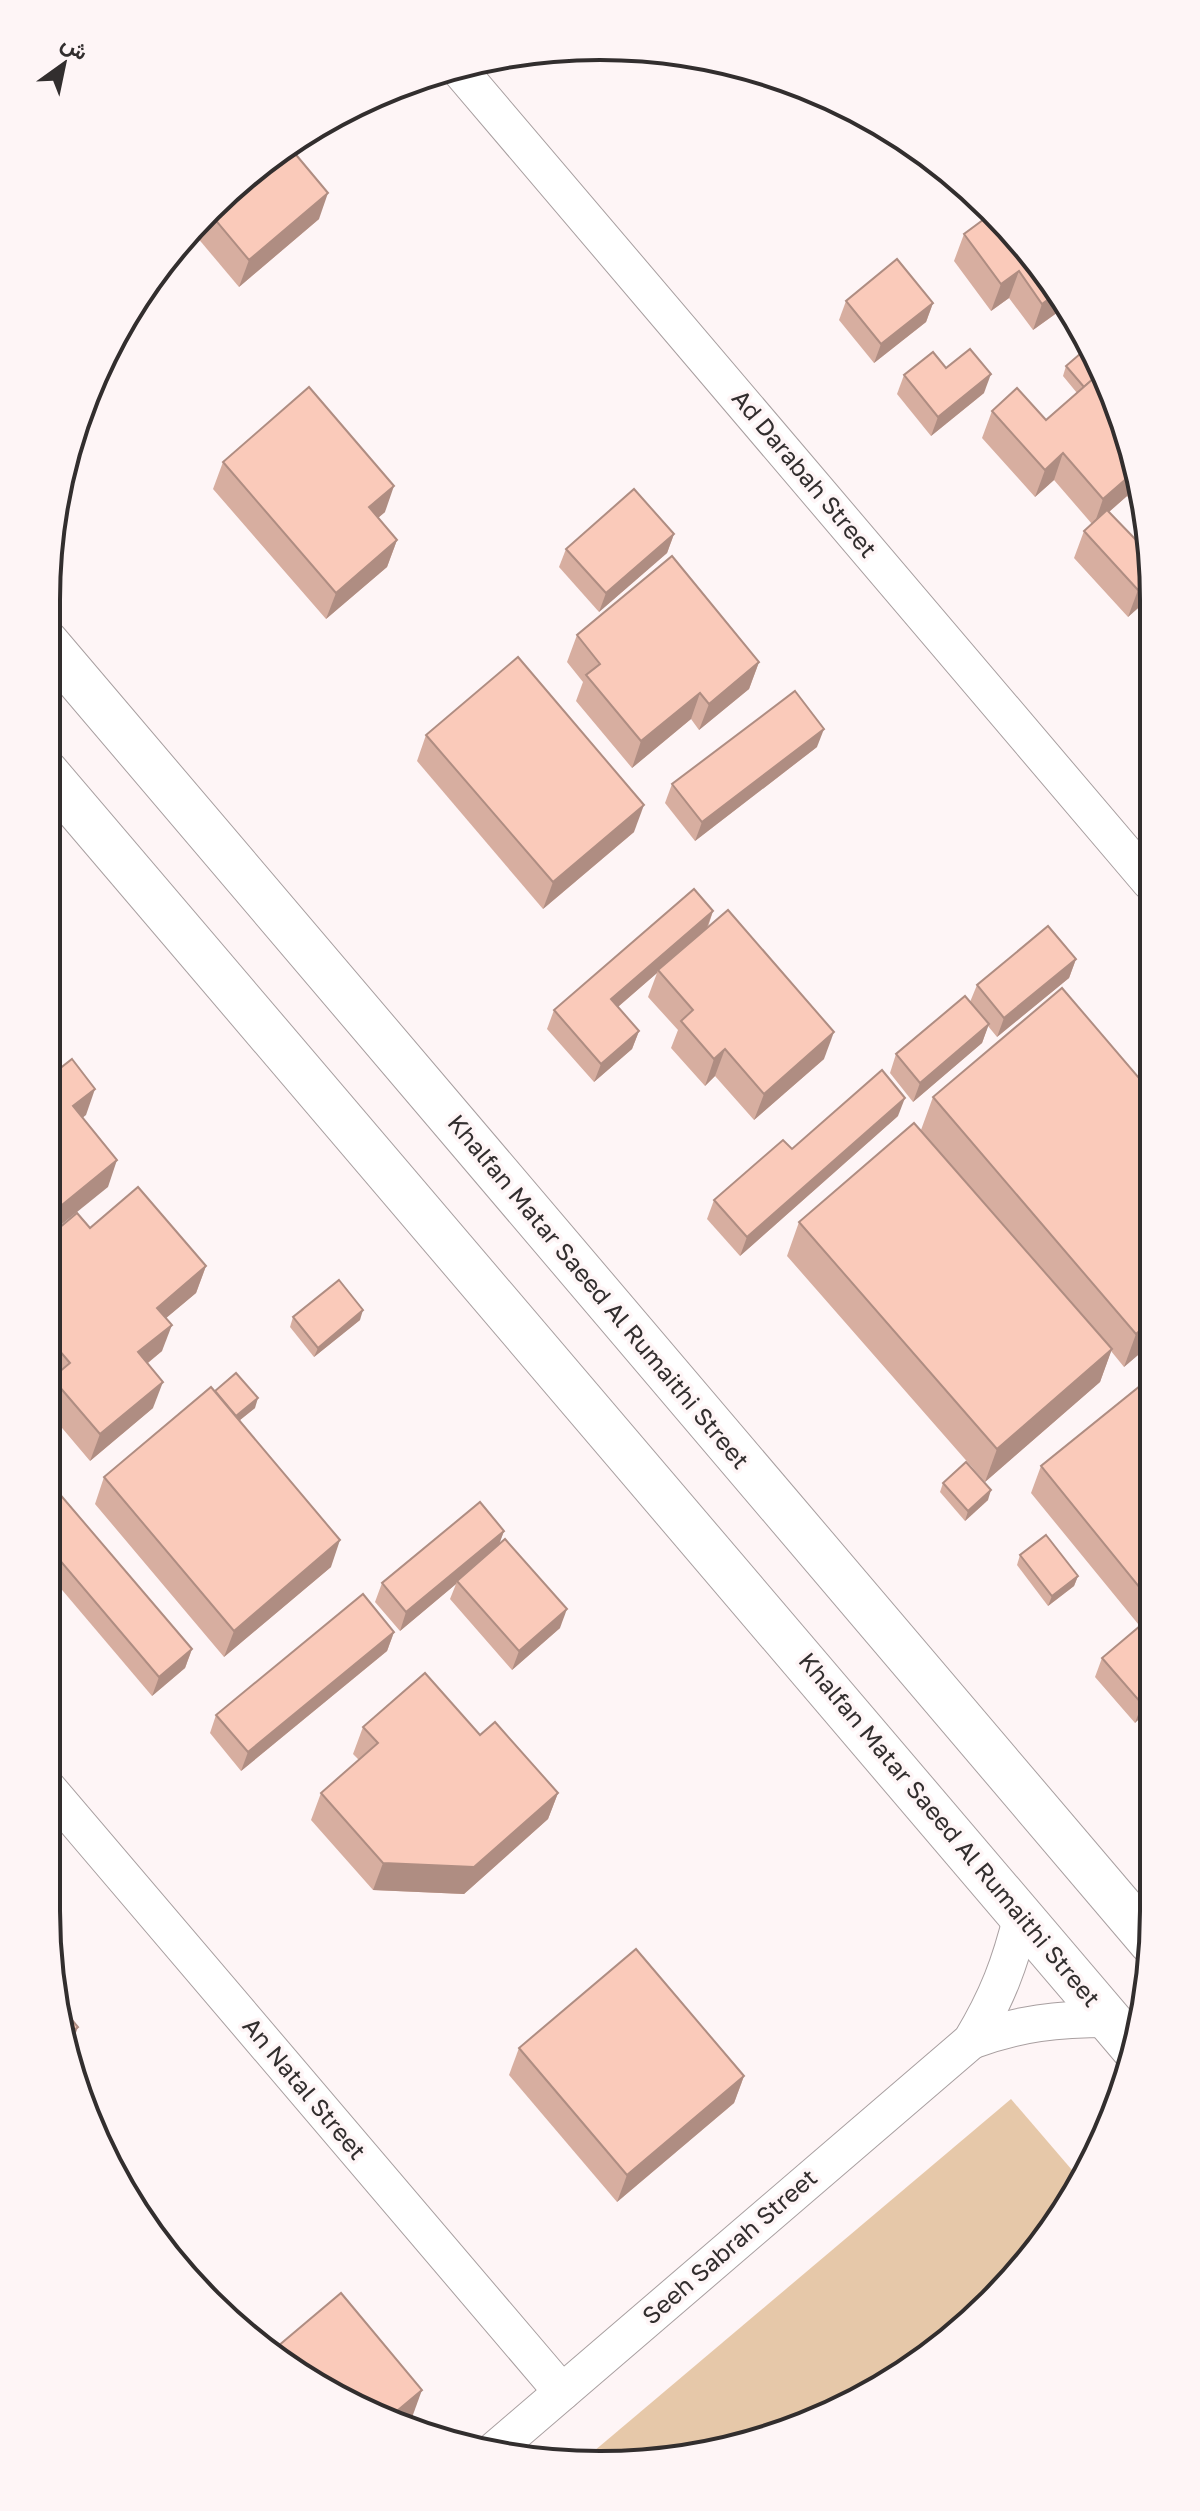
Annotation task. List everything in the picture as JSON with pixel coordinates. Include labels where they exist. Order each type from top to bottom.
[{"type":"street","name":"Ad Darabah Street","points":[[465,77],[1140,870]]},
{"type":"street","name":"Khalfan Matar Saeed Al Rumaithi Street","points":[[60,658],[1140,1928]]},
{"type":"street","name":"Khalfan Matar Saeed Al Rumaithi Street","points":[[60,788],[1122,2034]]},
{"type":"street","name":"An Natal Street","points":[[60,1802],[562,2392]]},
{"type":"street","name":"Seeh Sabrah Street","points":[[504,2442],[971,2041],[1003,1982],[1022,1915]]},
{"type":"street","name":"Seeh Sabrah Street","points":[[971,2041],[1003,2029],[1037,2022],[1122,2034]]},
{"type":"shaded area","points":[[1011,2099],[1073,2171],[1028,2240],[982,2293],[929,2339],[870,2379],[807,2410],[740,2433],[670,2446],[594,2451]]},
{"type":"building","points":[[296,154],[328,193],[249,260],[216,220]]},
{"type":"building","points":[[983,220],[1048,299],[1042,304],[1019,271],[1001,284],[964,234]]},
{"type":"building","points":[[897,259],[933,303],[881,344],[846,301]]},
{"type":"building","points":[[970,349],[991,374],[938,417],[904,375],[933,352],[946,368]]},
{"type":"building","points":[[1080,354],[1093,379],[1084,387],[1066,366]]},
{"type":"building","points":[[1093,379],[1111,426],[1126,479],[1103,499],[1063,453],[1045,470],[992,411],[1017,388],[1046,420]]},
{"type":"building","points":[[309,387],[394,486],[369,507],[397,540],[336,593],[223,462]]},
{"type":"building","points":[[634,489],[674,534],[606,593],[566,549]]},
{"type":"building","points":[[1107,510],[1136,540],[1140,588],[1138,590],[1084,531]]},
{"type":"building","points":[[672,556],[759,662],[709,704],[700,693],[641,741],[586,675],[600,664],[577,635]]},
{"type":"building","points":[[518,657],[644,805],[553,882],[426,735]]},
{"type":"building","points":[[795,691],[824,729],[702,822],[672,784]]},
{"type":"building","points":[[694,889],[713,911],[611,999],[639,1031],[601,1064],[554,1010]]},
{"type":"building","points":[[728,910],[834,1032],[764,1094],[725,1049],[714,1059],[681,1021],[693,1010],[658,970]]},
{"type":"building","points":[[1048,926],[1076,959],[1004,1018],[977,985]]},
{"type":"building","points":[[1062,988],[1140,1079],[1140,1330],[1136,1334],[933,1097]]},
{"type":"building","points":[[965,996],[989,1024],[920,1083],[896,1054]]},
{"type":"building","points":[[72,1059],[95,1089],[73,1106],[117,1160],[60,1207],[60,1068]]},
{"type":"building","points":[[882,1070],[905,1098],[747,1237],[714,1200],[783,1140],[792,1149]]},
{"type":"building","points":[[914,1123],[1112,1349],[997,1449],[799,1222]]},
{"type":"building","points":[[138,1187],[206,1266],[157,1308],[172,1325],[138,1352],[163,1382],[100,1434],[60,1387],[60,1371],[70,1363],[60,1351],[60,1227],[77,1213],[90,1228]]},
{"type":"building","points":[[339,1280],[363,1310],[318,1348],[293,1317]]},
{"type":"building","points":[[236,1373],[258,1398],[236,1416],[215,1391]]},
{"type":"building","points":[[1140,1386],[1140,1588],[1041,1466]]},
{"type":"building","points":[[211,1387],[340,1540],[234,1631],[104,1477]]},
{"type":"building","points":[[966,1462],[991,1490],[968,1511],[943,1483]]},
{"type":"building","points":[[60,1494],[192,1649],[159,1677],[60,1560]]},
{"type":"building","points":[[480,1502],[504,1531],[406,1612],[382,1583]]},
{"type":"building","points":[[1046,1535],[1078,1576],[1052,1596],[1020,1555]]},
{"type":"building","points":[[505,1539],[567,1609],[519,1651],[457,1581]]},
{"type":"building","points":[[363,1594],[394,1632],[248,1752],[216,1715]]},
{"type":"building","points":[[1140,1626],[1140,1702],[1102,1658]]},
{"type":"building","points":[[425,1673],[480,1735],[495,1722],[558,1793],[474,1867],[383,1863],[321,1793],[378,1743],[363,1727]]},
{"type":"building","points":[[636,1949],[744,2076],[627,2175],[519,2048]]},
{"type":"building","points":[[341,2293],[422,2390],[397,2411],[330,2379],[279,2345]]}]
